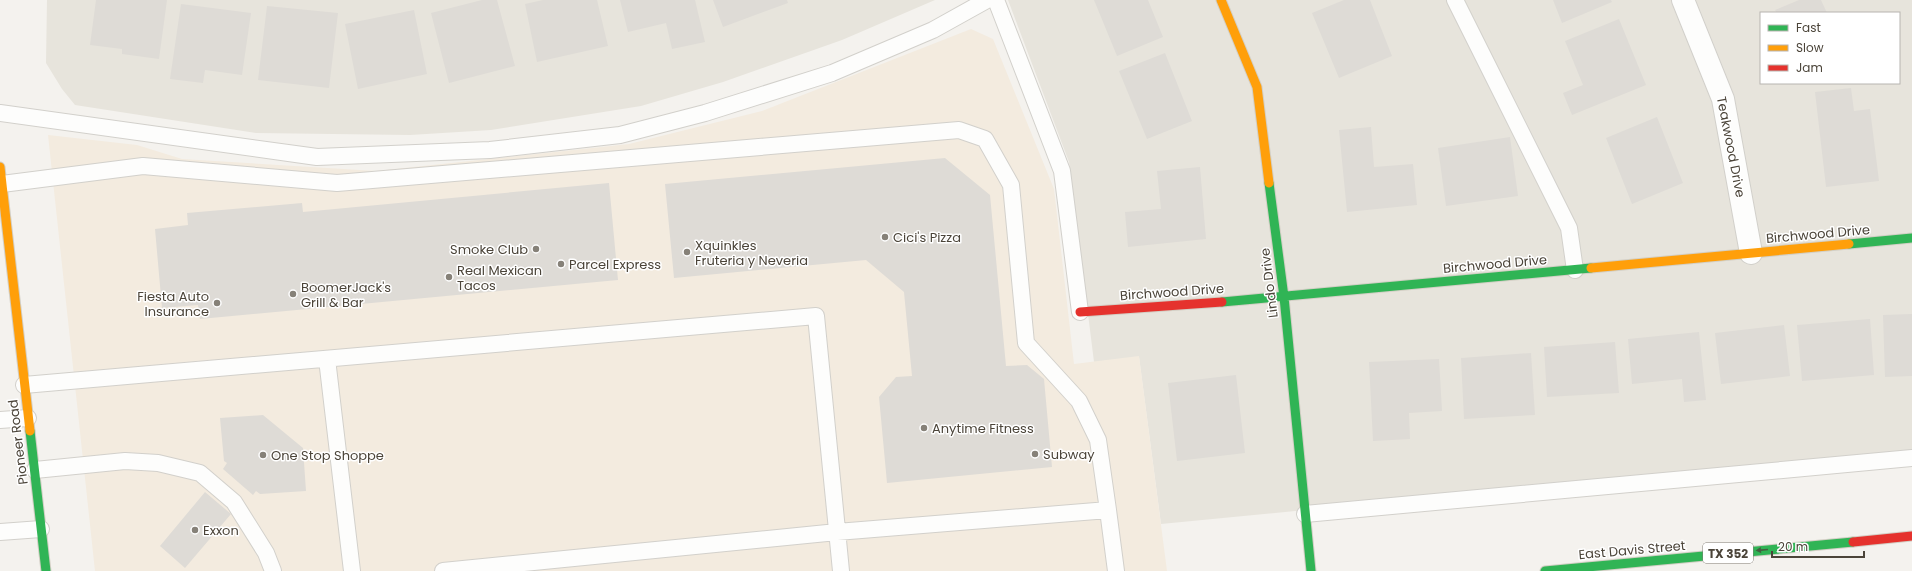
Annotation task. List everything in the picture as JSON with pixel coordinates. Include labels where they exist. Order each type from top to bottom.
[{"type":"street","name":"Lindo Drive","points":[[1221,0],[1257,86],[1284,297],[1311,571]]},
{"type":"street","name":"Teakwood Drive","points":[[1683,0],[1723,99],[1751,253]]},
{"type":"street","name":"Pioneer Road","points":[[0,167],[46,571]]},
{"type":"street","name":"Birchwood Drive","points":[[1080,312],[1284,297],[1912,238]]},
{"type":"street","name":"East Davis Street","points":[[1545,571],[1623,567],[1912,536]]},
{"type":"lane","points":[[0,113],[317,157],[490,150],[620,135],[705,113],[832,73],[933,30],[987,0]]},
{"type":"lane","points":[[996,0],[1062,171],[1080,312]]},
{"type":"lane","points":[[1455,0],[1569,228],[1575,270]]},
{"type":"lane","points":[[1,176],[143,166],[337,183],[959,130],[985,139],[1011,185],[1026,343],[1079,401],[1098,440],[1116,571]]},
{"type":"lane","points":[[24,385],[816,316],[841,571]]},
{"type":"lane","points":[[327,359],[352,571]]},
{"type":"lane","points":[[0,420],[28,418]]},
{"type":"lane","points":[[1305,514],[1912,458]]},
{"type":"lane","points":[[35,470],[125,461],[158,463],[200,473],[234,502],[266,553],[272,571]]},
{"type":"lane","points":[[443,571],[837,532],[1108,510]]},
{"type":"lane","points":[[0,532],[41,529]]},
{"type":"shaded area","points":[[47,0],[935,0],[842,40],[723,82],[641,106],[491,130],[410,135],[256,133],[75,105],[62,89],[46,63]]},
{"type":"shaded area","points":[[1008,0],[1912,0],[1912,451],[1161,524],[1139,357],[1094,362],[1069,162]]},
{"type":"shaded area","points":[[971,29],[993,39],[1054,189],[1074,364],[1139,356],[1167,571],[95,571],[48,135],[137,145],[182,159],[376,171],[629,144],[762,111]]},
{"type":"building","points":[[96,0],[167,0],[159,59],[122,54],[122,49],[90,45]]},
{"type":"building","points":[[482,0],[497,0],[515,66],[449,83],[431,13]]},
{"type":"building","points":[[543,0],[597,0],[608,46],[537,62],[525,4]]},
{"type":"building","points":[[620,0],[695,0],[705,42],[672,49],[666,23],[628,32]]},
{"type":"building","points":[[713,0],[787,0],[788,3],[723,27]]},
{"type":"building","points":[[1094,0],[1148,0],[1163,37],[1117,56]]},
{"type":"building","points":[[1344,0],[1370,0],[1392,56],[1339,78],[1312,13]]},
{"type":"building","points":[[1553,0],[1611,0],[1612,2],[1562,23]]},
{"type":"building","points":[[1799,0],[1821,0],[1827,12],[1776,12],[1775,10]]},
{"type":"building","points":[[181,4],[251,13],[242,75],[205,70],[203,83],[170,79]]},
{"type":"building","points":[[267,6],[338,13],[329,88],[258,80]]},
{"type":"building","points":[[414,10],[427,74],[358,89],[345,24]]},
{"type":"building","points":[[1619,19],[1646,85],[1572,115],[1563,93],[1583,85],[1565,41]]},
{"type":"building","points":[[1165,53],[1192,121],[1147,139],[1119,71]]},
{"type":"building","points":[[1851,88],[1854,111],[1870,109],[1879,181],[1826,187],[1815,92]]},
{"type":"building","points":[[1657,117],[1683,183],[1632,204],[1606,138]]},
{"type":"building","points":[[1371,127],[1374,167],[1413,164],[1417,205],[1347,212],[1339,130]]},
{"type":"building","points":[[1510,137],[1518,196],[1446,206],[1438,148]]},
{"type":"building","points":[[945,158],[990,195],[1006,366],[1027,365],[1044,379],[1052,467],[887,483],[879,397],[896,377],[912,376],[904,292],[866,260],[674,278],[665,184]]},
{"type":"building","points":[[1200,167],[1206,239],[1128,247],[1125,212],[1161,209],[1157,171]]},
{"type":"building","points":[[609,183],[618,280],[200,319],[198,305],[162,308],[155,229],[188,225],[187,213],[302,203],[303,212]]},
{"type":"building","points":[[1912,314],[1912,376],[1885,377],[1883,315]]},
{"type":"building","points":[[1870,319],[1874,375],[1802,381],[1797,325]]},
{"type":"building","points":[[1784,325],[1790,376],[1721,384],[1715,333]]},
{"type":"building","points":[[1699,332],[1706,400],[1684,402],[1682,379],[1632,384],[1628,339]]},
{"type":"building","points":[[1615,342],[1619,393],[1547,397],[1544,347]]},
{"type":"building","points":[[1531,353],[1535,415],[1464,419],[1461,358]]},
{"type":"building","points":[[1439,359],[1442,411],[1409,413],[1410,439],[1373,441],[1369,362]]},
{"type":"building","points":[[1236,375],[1245,453],[1177,461],[1168,383]]},
{"type":"building","name":"One Stop Shoppe","points":[[263,415],[303,448],[306,491],[260,494],[256,491],[253,495],[223,469],[227,463],[224,461],[220,418]]},
{"type":"building","name":"Exxon","points":[[205,492],[231,514],[185,568],[160,546]]},
{"type":"traffic: fast","points":[[1269,183],[1284,297],[1311,571]]},
{"type":"traffic: fast","points":[[1849,244],[1912,238]]},
{"type":"traffic: fast","points":[[1222,302],[1591,268]]},
{"type":"traffic: fast","points":[[30,431],[46,571]]},
{"type":"traffic: fast","points":[[1545,571],[1853,542]]},
{"type":"traffic: slow","points":[[1221,0],[1257,87],[1269,183]]},
{"type":"traffic: slow","points":[[0,167],[30,431]]},
{"type":"traffic: slow","points":[[1591,268],[1849,244]]},
{"type":"traffic: jam","points":[[1080,312],[1222,302]]},
{"type":"traffic: jam","points":[[1853,542],[1912,536]]},
{"type":"place","name":"Cici's Pizza","points":[[885,237]]},
{"type":"place","name":"Smoke Club","points":[[536,249]]},
{"type":"place","name":"Xquinkles Fruteria y Neveria","points":[[687,252]]},
{"type":"place","name":"Parcel Express","points":[[561,264]]},
{"type":"place","name":"Real Mexican Tacos","points":[[449,277]]},
{"type":"place","name":"BoomerJack's Grill & Bar","points":[[293,294]]},
{"type":"place","name":"Fiesta Auto Insurance","points":[[217,303]]},
{"type":"place","name":"Anytime Fitness","points":[[924,428]]},
{"type":"place","name":"Subway","points":[[1035,454]]},
{"type":"place","name":"One Stop Shoppe","points":[[263,455]]},
{"type":"place","name":"Exxon","points":[[195,530]]}]
